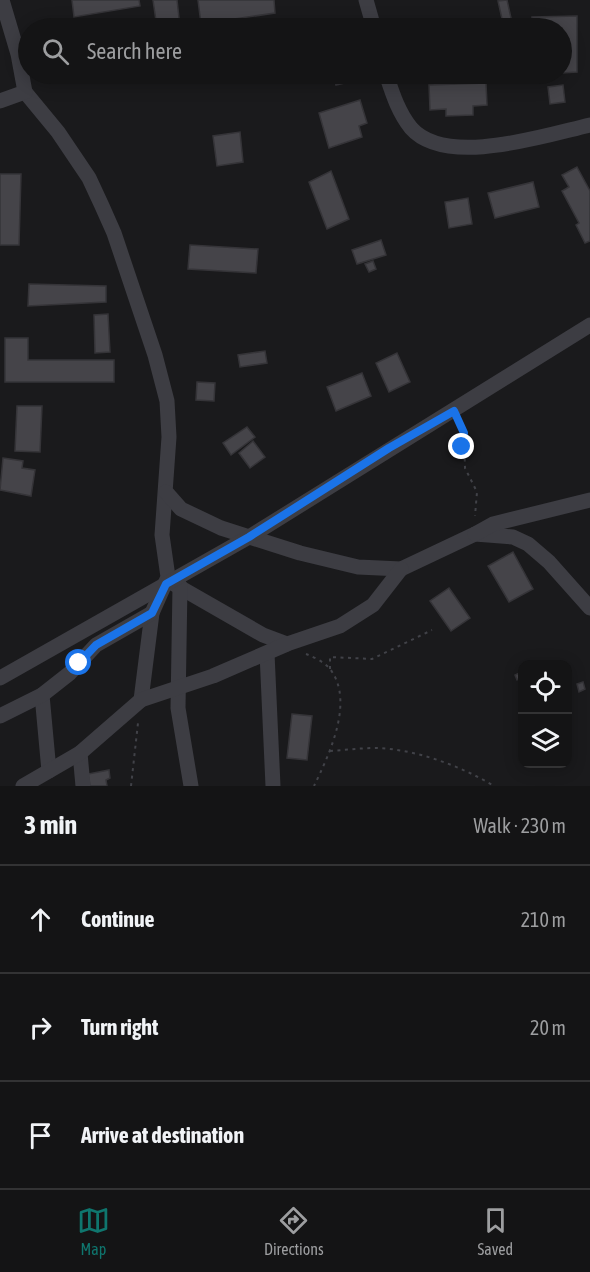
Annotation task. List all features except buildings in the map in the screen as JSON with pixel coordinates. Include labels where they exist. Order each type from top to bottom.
[{"type":"street","points":[[2,0],[18,54]]},
{"type":"street","points":[[366,0],[371,18]]},
{"type":"street","points":[[24,84],[25,92],[58,132],[89,178],[114,233],[155,355],[167,401],[169,437],[162,536],[172,584],[178,708],[191,786]]},
{"type":"street","points":[[389,84],[395,102],[412,129],[429,141],[457,147],[497,146],[590,126]]},
{"type":"street","points":[[0,100],[25,92]]},
{"type":"street","points":[[0,678],[172,584],[590,325]]},
{"type":"street","points":[[166,492],[181,509],[193,516],[249,537],[358,567],[401,569]]},
{"type":"street","points":[[23,786],[80,753],[141,700],[178,688],[287,644],[321,634],[360,615],[380,597],[401,569],[493,524],[590,500]]},
{"type":"street","points":[[475,534],[513,537],[528,544],[549,562],[590,608]]},
{"type":"street","points":[[0,716],[42,695],[70,673],[96,645],[152,613],[172,584]]},
{"type":"street","points":[[172,584],[263,635],[287,644]]},
{"type":"street","points":[[141,700],[152,613]]},
{"type":"street","points":[[267,653],[273,786]]},
{"type":"street","points":[[42,695],[49,771]]},
{"type":"street","points":[[80,753],[83,786]]},
{"type":"path","points":[[454,411],[464,433],[465,468],[477,492],[475,534]]},
{"type":"path","points":[[314,786],[328,752],[340,706],[338,687],[330,669],[330,657],[372,659],[432,630]]},
{"type":"path","points":[[287,644],[330,669]]},
{"type":"path","points":[[131,786],[141,700]]},
{"type":"path","points":[[328,752],[361,748],[394,750],[460,769],[494,786]]},
{"type":"route","points":[[79,663],[96,645],[152,613],[166,584],[249,537],[330,488],[389,448],[454,411],[464,433],[462,447]]}]
